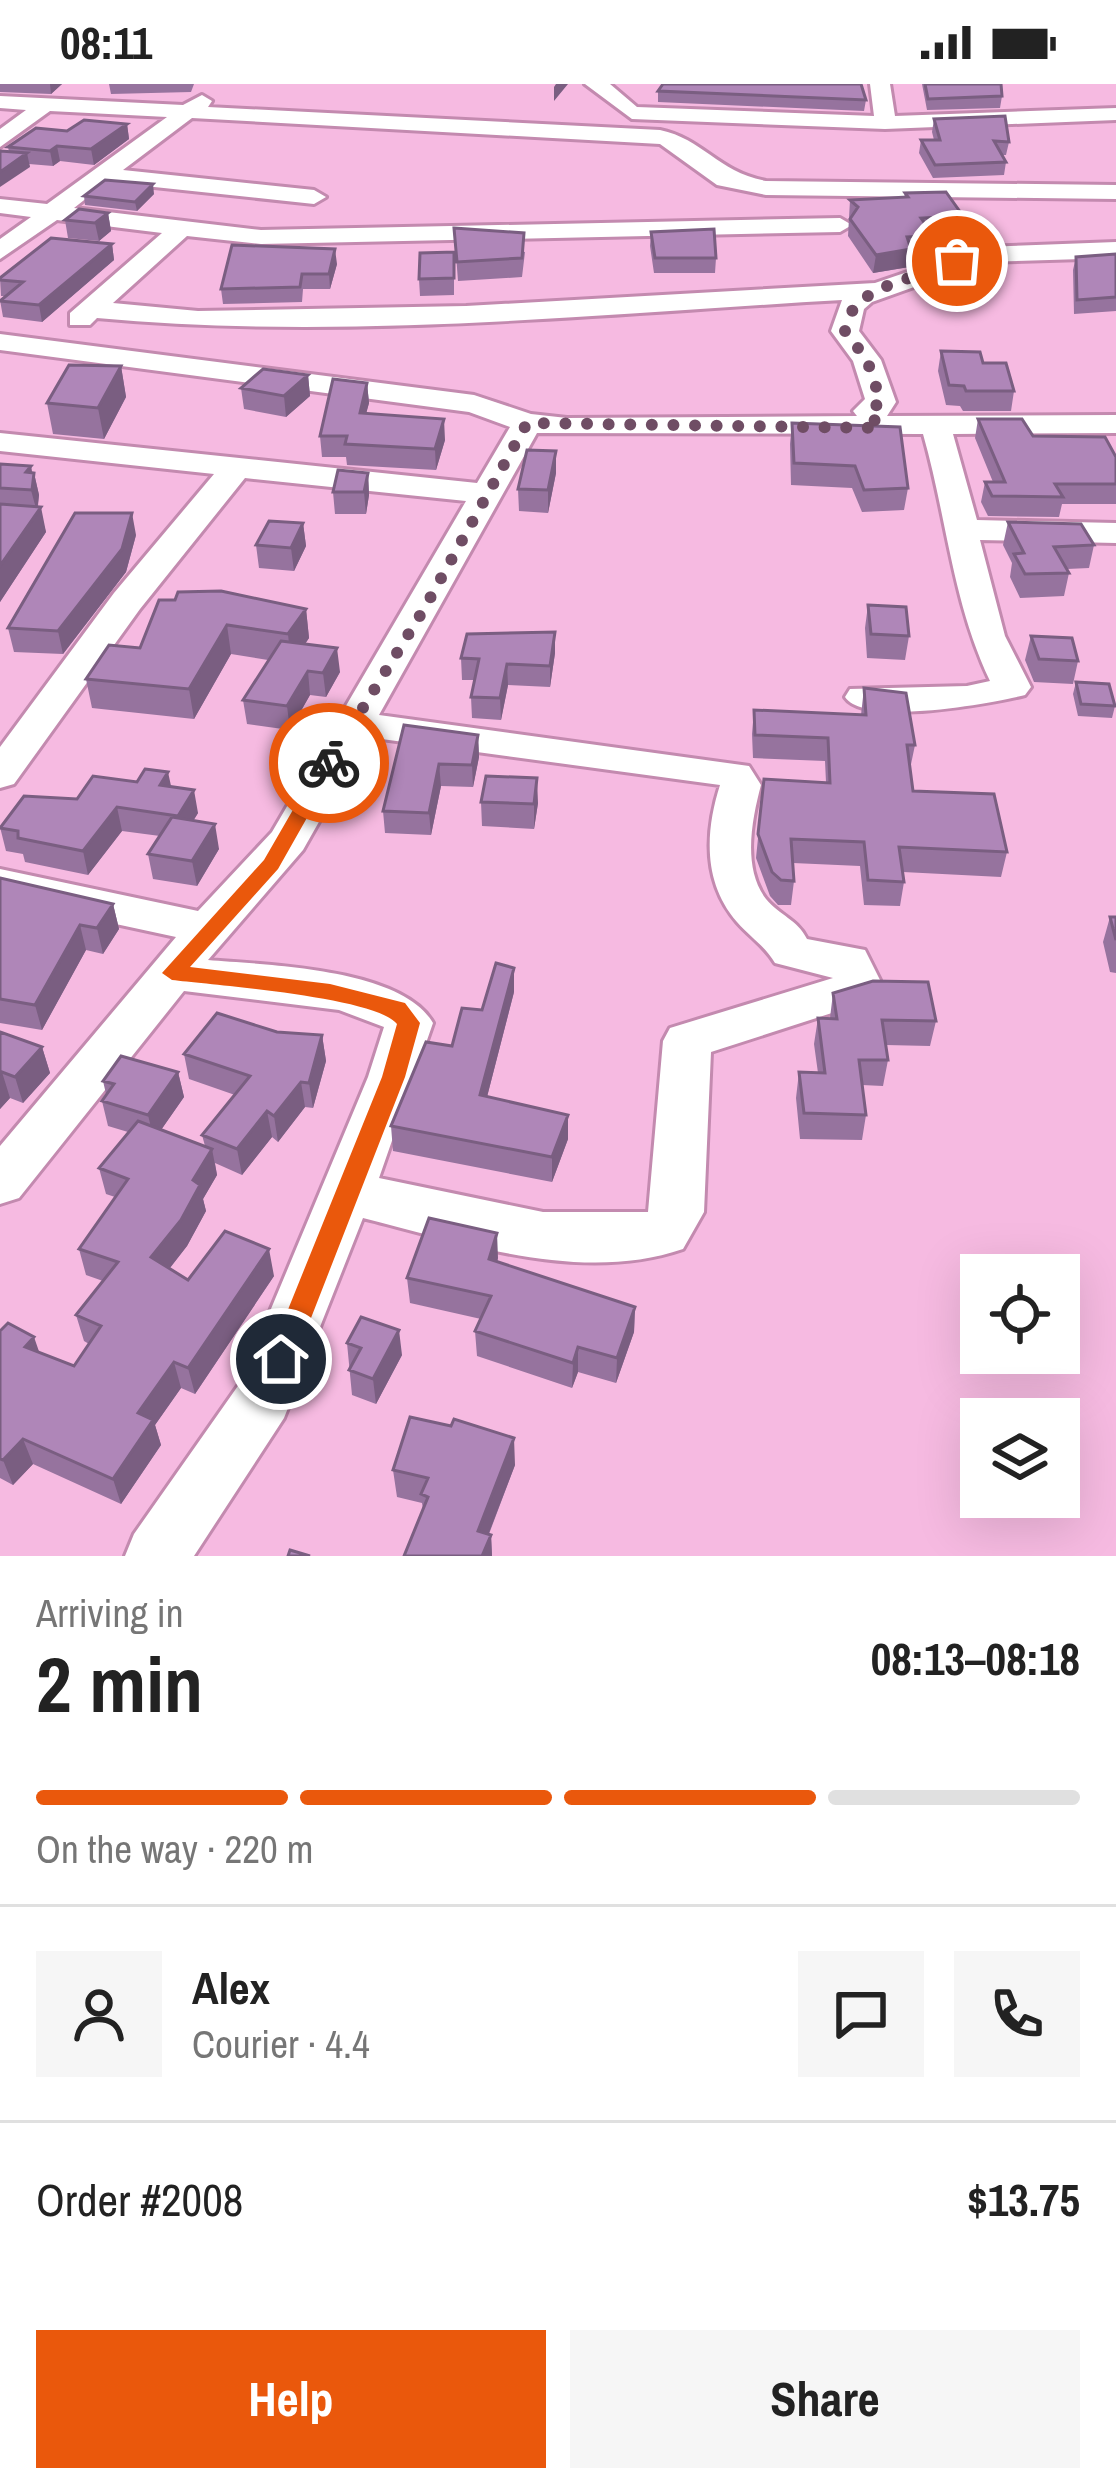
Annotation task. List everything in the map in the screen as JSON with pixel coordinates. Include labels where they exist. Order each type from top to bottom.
[{"type":"street","points":[[595,84],[616,95],[630,112]]},
{"type":"street","points":[[880,84],[885,123]]},
{"type":"street","points":[[1054,118],[1055,97],[1075,91]]},
{"type":"street","points":[[0,102],[205,96],[885,123],[1116,114]]},
{"type":"street","points":[[0,250],[205,96],[660,137],[686,147],[725,180],[766,188],[1116,192]]},
{"type":"street","points":[[740,117],[763,98]]},
{"type":"street","points":[[0,140],[46,104]]},
{"type":"street","points":[[1054,118],[1116,143]]},
{"type":"street","points":[[103,175],[314,197]]},
{"type":"street","points":[[0,206],[178,231],[320,236],[840,225]]},
{"type":"street","points":[[48,348],[178,231]]},
{"type":"street","points":[[91,309],[198,319],[466,314],[872,290],[981,255],[1116,250]]},
{"type":"street","points":[[872,290],[851,307],[845,331],[867,360],[881,402],[868,411],[880,428]]},
{"type":"street","points":[[0,342],[474,404],[527,423],[880,428],[1116,424]]},
{"type":"street","points":[[0,1184],[208,929],[288,840],[527,423]]},
{"type":"street","points":[[864,697],[967,698],[1012,687],[987,636],[936,428]]},
{"type":"street","points":[[0,442],[488,494]]},
{"type":"street","points":[[0,776],[127,601],[237,467]]},
{"type":"street","points":[[962,530],[1116,533]]},
{"type":"street","points":[[344,1191],[502,1229],[584,1237],[664,1233],[677,1212],[687,1041],[852,989],[857,980],[849,962],[791,952],[782,933],[760,924],[752,913],[731,870],[732,808],[741,784],[735,775],[686,771],[663,760],[572,757],[353,723]]},
{"type":"street","points":[[0,884],[208,929]]},
{"type":"street","points":[[157,1556],[262,1400],[300,1318],[344,1191],[408,1036],[405,1015],[330,992],[172,973]]},
{"type":"building","points":[[663,84],[861,84],[866,100],[658,91]]},
{"type":"building","points":[[925,84],[1001,84],[1002,96],[928,99]]},
{"type":"building","points":[[1005,116],[1009,142],[994,141],[1006,162],[935,165],[921,140],[940,140],[934,119]]},
{"type":"building","points":[[84,120],[127,124],[91,149],[8,147],[36,128],[67,131]]},
{"type":"building","points":[[0,151],[27,153],[0,172]]},
{"type":"building","points":[[105,180],[153,184],[135,202],[84,196]]},
{"type":"building","points":[[946,192],[963,216],[921,218],[934,236],[907,237],[911,249],[876,255],[850,219],[858,207],[850,200]]},
{"type":"building","points":[[79,209],[108,213],[95,223],[65,220]]},
{"type":"building","points":[[454,228],[524,233],[522,258],[457,262]]},
{"type":"building","points":[[714,229],[716,258],[655,258],[651,232]]},
{"type":"building","points":[[51,238],[112,244],[39,305],[0,301],[23,282],[0,278]]},
{"type":"building","points":[[232,245],[335,249],[329,274],[302,274],[300,287],[221,289]]},
{"type":"building","points":[[454,252],[454,278],[419,279],[420,253]]},
{"type":"building","points":[[1116,254],[1116,297],[1077,300],[1076,257]]},
{"type":"building","points":[[941,351],[980,352],[983,363],[1006,363],[1014,391],[966,391],[964,386],[949,385]]},
{"type":"building","points":[[69,365],[121,366],[98,408],[47,403]]},
{"type":"building","points":[[263,369],[308,375],[284,396],[241,388]]},
{"type":"building","points":[[333,379],[367,383],[360,413],[444,419],[435,449],[345,444],[347,436],[320,436]]},
{"type":"building","points":[[978,419],[1022,419],[1033,436],[1105,437],[1116,457],[1116,484],[1055,484],[1063,497],[992,496],[985,482],[1005,482]]},
{"type":"building","points":[[792,423],[900,427],[908,488],[864,490],[855,466],[794,463]]},
{"type":"building","points":[[527,450],[556,451],[548,490],[518,489]]},
{"type":"building","points":[[0,464],[31,466],[26,472],[34,473],[32,490],[0,488]]},
{"type":"building","points":[[338,470],[368,473],[364,492],[333,492]]},
{"type":"building","points":[[0,504],[41,507],[0,566]]},
{"type":"building","points":[[75,513],[132,513],[122,549],[58,631],[8,628]]},
{"type":"building","points":[[269,521],[303,523],[291,548],[256,545]]},
{"type":"building","points":[[1008,522],[1081,524],[1094,545],[1054,547],[1069,573],[1025,574],[1014,554],[1024,553]]},
{"type":"building","points":[[221,591],[306,609],[288,634],[227,625],[189,689],[86,679],[109,645],[140,648],[159,600],[175,600],[178,592]]},
{"type":"building","points":[[868,605],[906,607],[909,636],[871,634]]},
{"type":"building","points":[[555,632],[550,666],[507,664],[500,698],[471,697],[479,659],[461,658],[467,634]]},
{"type":"building","points":[[1031,636],[1072,638],[1078,661],[1039,659]]},
{"type":"building","points":[[281,641],[337,648],[323,673],[308,671],[287,706],[243,700]]},
{"type":"building","points":[[1076,682],[1109,684],[1115,706],[1081,704]]},
{"type":"building","points":[[864,688],[906,693],[915,745],[907,745],[913,791],[994,794],[1007,852],[899,847],[904,882],[868,880],[864,842],[791,839],[794,881],[781,880],[772,872],[758,834],[764,779],[830,783],[828,738],[755,735],[754,710],[866,715]]},
{"type":"building","points":[[404,725],[478,735],[472,765],[439,764],[429,813],[383,811]]},
{"type":"building","points":[[145,769],[168,772],[160,785],[194,790],[178,816],[117,807],[83,851],[18,838],[18,831],[0,828],[24,796],[77,799],[93,776],[137,782]]},
{"type":"building","points":[[486,776],[537,778],[534,804],[481,802]]},
{"type":"building","points":[[172,817],[215,824],[192,861],[148,854]]},
{"type":"building","points":[[0,878],[113,904],[97,928],[80,925],[35,1005],[0,999]]},
{"type":"building","points":[[496,963],[514,968],[480,1095],[568,1115],[552,1157],[391,1126],[426,1042],[452,1046],[462,1008],[482,1010]]},
{"type":"building","points":[[873,981],[928,982],[936,1021],[882,1020],[888,1060],[859,1060],[866,1115],[804,1113],[799,1072],[825,1073],[818,1018],[837,1019],[833,993]]},
{"type":"building","points":[[217,1013],[277,1032],[322,1035],[309,1083],[301,1082],[274,1116],[267,1111],[237,1149],[202,1135],[250,1076],[184,1054]]},
{"type":"building","points":[[0,1032],[42,1047],[15,1077],[0,1074]]},
{"type":"building","points":[[121,1056],[178,1072],[148,1115],[102,1101],[114,1084],[103,1081]]},
{"type":"building","points":[[138,1121],[212,1149],[193,1180],[200,1185],[181,1220],[151,1257],[188,1280],[225,1231],[269,1249],[188,1368],[174,1362],[138,1413],[153,1420],[113,1479],[23,1439],[0,1459],[0,1331],[8,1323],[34,1337],[25,1347],[74,1366],[101,1326],[76,1315],[118,1262],[79,1249],[128,1179],[99,1168]]},
{"type":"building","points":[[429,1218],[497,1233],[489,1259],[635,1307],[617,1358],[578,1347],[573,1363],[475,1331],[491,1296],[407,1278]]},
{"type":"building","points":[[361,1317],[399,1330],[373,1379],[349,1370],[361,1348],[347,1343]]},
{"type":"building","points":[[410,1417],[451,1426],[454,1419],[514,1438],[478,1531],[491,1535],[482,1556],[404,1556],[428,1497],[421,1494],[428,1478],[393,1470]]},
{"type":"way so far","points":[[329,763],[424,609],[475,512],[518,447],[527,423],[880,428],[868,411],[881,402],[867,360],[845,331],[851,307],[872,290],[911,282],[957,261]]},
{"type":"route","points":[[281,1359],[393,1077],[409,1023],[398,1009],[330,992],[172,973],[271,864],[329,763]]}]
